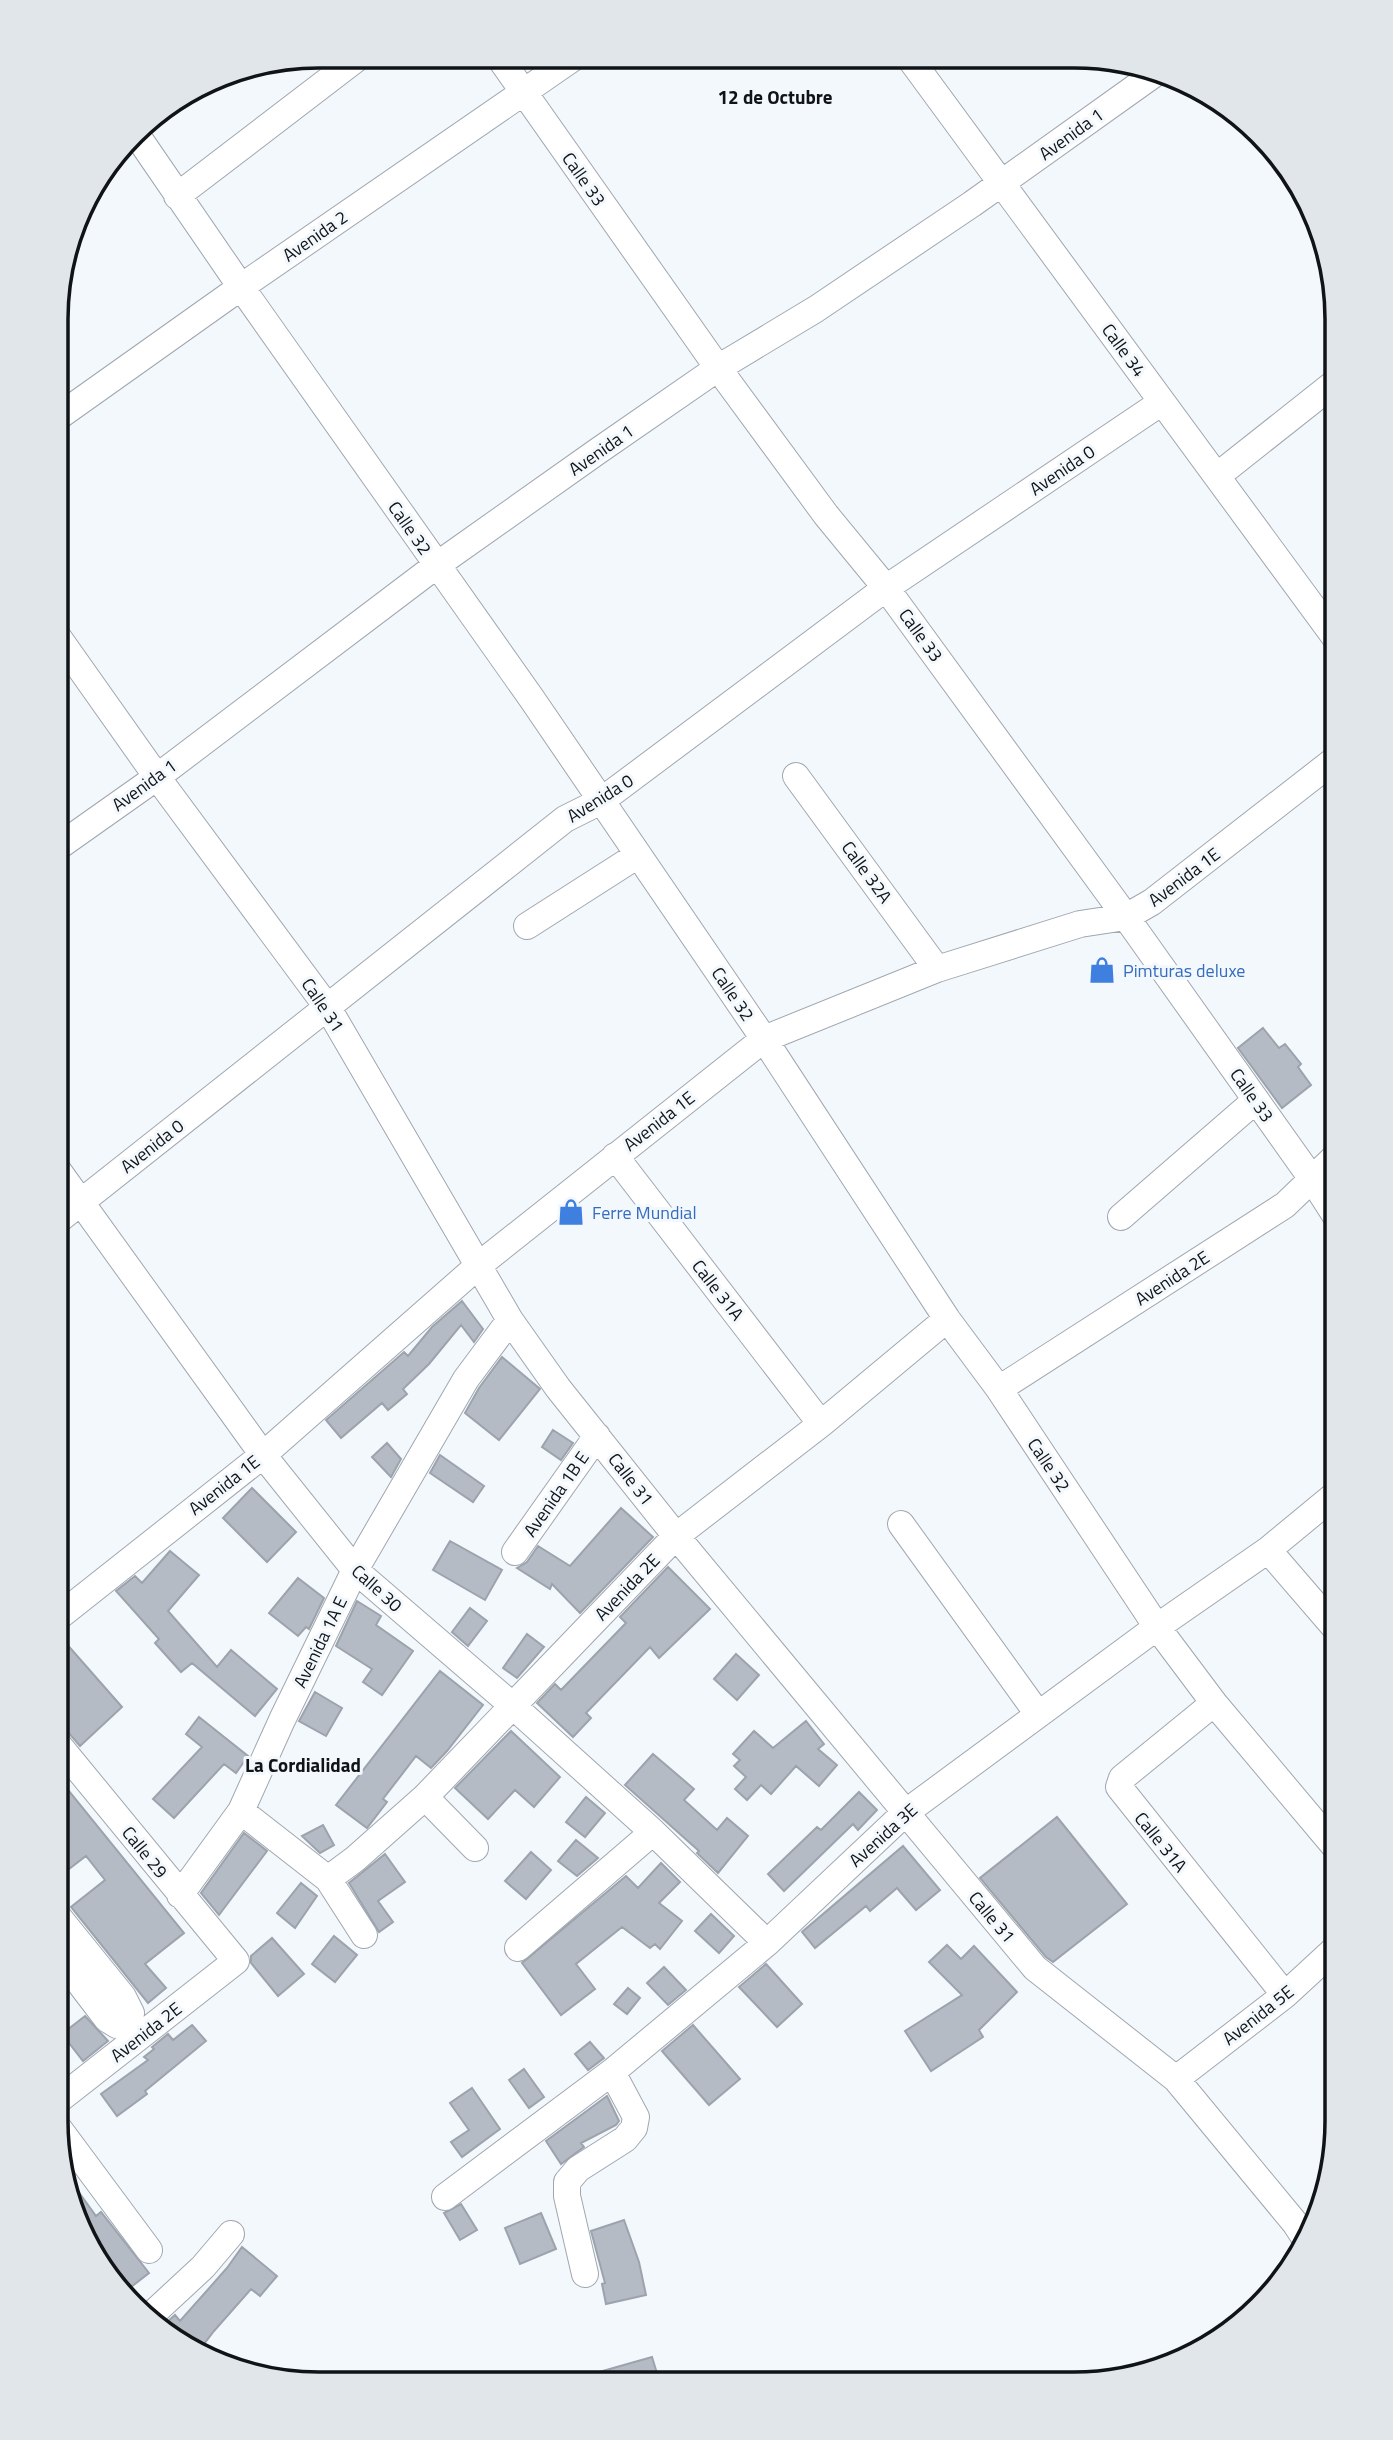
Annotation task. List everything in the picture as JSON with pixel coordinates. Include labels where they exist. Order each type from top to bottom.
[{"type":"street","points":[[177,195],[344,68]]},
{"type":"street","name":"Calle 33","points":[[507,68],[718,368],[827,515],[887,588],[1126,917],[1325,1199]]},
{"type":"street","name":"Avenida 2","points":[[68,410],[559,68]]},
{"type":"street","name":"Calle 34","points":[[917,68],[1325,624]]},
{"type":"street","name":"Avenida 1","points":[[68,840],[157,777],[437,565],[718,368],[816,309],[1003,183],[1146,80]]},
{"type":"street","name":"Calle 32","points":[[142,142],[764,1039],[947,1318],[999,1389],[1157,1627],[1214,1703],[1325,1835]]},
{"type":"street","points":[[1217,476],[1325,390]]},
{"type":"street","name":"Avenida 0","points":[[68,1212],[565,819],[601,801],[887,588],[1162,402]]},
{"type":"street","name":"Calle 31","points":[[68,651],[157,777],[328,1008],[510,1320],[558,1388],[676,1536],[1035,1968],[1176,2079],[1300,2230]]},
{"type":"street","name":"Avenida 1E","points":[[68,1609],[263,1455],[479,1265],[764,1039],[937,969],[1080,924],[1126,917],[1152,902],[1325,767]]},
{"type":"street","name":"Calle 32A","points":[[796,776],[937,969]]},
{"type":"street","points":[[527,926],[638,855]]},
{"type":"street","points":[[1121,1217],[1256,1100]]},
{"type":"street","name":"Calle 31A","points":[[615,1156],[821,1424]]},
{"type":"street","name":"Avenida 2E","points":[[999,1389],[1285,1205],[1325,1166]]},
{"type":"street","name":"Calle 30","points":[[68,1185],[263,1455],[355,1570],[513,1706],[653,1832],[767,1942]]},
{"type":"street","name":"Avenida 2E","points":[[328,1878],[425,1797],[676,1536],[821,1424],[947,1318]]},
{"type":"street","name":"Avenida 1A E","points":[[180,1895],[241,1811],[355,1570],[466,1380],[510,1320]]},
{"type":"street","name":"Avenida 1B E","points":[[515,1552],[597,1436]]},
{"type":"street","name":"Avenida 3E","points":[[445,2197],[612,2072],[767,1942],[905,1813],[1325,1507]]},
{"type":"street","points":[[901,1524],[1038,1714]]},
{"type":"street","points":[[1268,1550],[1325,1616]]},
{"type":"street","name":"Calle 31A","points":[[1214,1703],[1122,1778],[1119,1787],[1285,1995]]},
{"type":"street","name":"Calle 29","points":[[68,1756],[236,1961]]},
{"type":"street","points":[[425,1797],[475,1848]]},
{"type":"street","points":[[241,1811],[328,1878],[364,1935]]},
{"type":"street","points":[[518,1948],[653,1832]]},
{"type":"street","points":[[68,1929],[123,1997],[131,2012],[124,2023],[117,2025],[107,2019],[68,1968]]},
{"type":"street","name":"Avenida 5E","points":[[1176,2079],[1285,1995],[1325,1958]]},
{"type":"street","name":"Avenida 2E","points":[[68,2093],[236,1961]]},
{"type":"street","points":[[585,2274],[567,2196],[567,2182],[578,2169],[625,2139],[634,2128],[636,2117],[612,2072]]},
{"type":"street","points":[[69,2143],[149,2250]]},
{"type":"street","points":[[156,2311],[203,2267],[231,2234]]},
{"type":"building","points":[[1263,1028],[1279,1048],[1285,1044],[1301,1064],[1298,1067],[1311,1085],[1282,1108],[1238,1048]]},
{"type":"building","points":[[462,1301],[483,1329],[474,1342],[461,1325],[429,1364],[403,1389],[407,1394],[388,1410],[382,1403],[341,1438],[326,1420],[404,1352],[408,1356],[432,1327]]},
{"type":"building","points":[[502,1357],[540,1389],[499,1440],[465,1413],[479,1388]]},
{"type":"building","points":[[553,1430],[573,1443],[561,1460],[542,1447]]},
{"type":"building","points":[[387,1443],[401,1459],[391,1477],[372,1457]]},
{"type":"building","points":[[440,1455],[484,1486],[473,1502],[430,1473]]},
{"type":"building","points":[[252,1488],[296,1532],[267,1562],[223,1518]]},
{"type":"building","points":[[621,1508],[653,1537],[580,1613],[552,1584],[550,1589],[517,1568],[527,1562],[538,1546],[570,1566]]},
{"type":"building","points":[[450,1541],[502,1570],[485,1600],[433,1570]]},
{"type":"building","points":[[170,1551],[199,1575],[168,1611],[217,1667],[231,1650],[277,1689],[255,1716],[192,1663],[181,1672],[155,1643],[159,1639],[116,1591],[135,1576],[142,1583]]},
{"type":"building","points":[[668,1567],[710,1609],[659,1658],[650,1647],[586,1713],[591,1718],[573,1737],[537,1703],[555,1684],[561,1690],[626,1623],[620,1617]]},
{"type":"building","points":[[298,1578],[324,1598],[309,1629],[306,1627],[298,1636],[269,1613]]},
{"type":"building","points":[[357,1601],[381,1616],[376,1625],[413,1651],[382,1695],[363,1682],[372,1669],[336,1646]]},
{"type":"building","points":[[470,1608],[487,1621],[468,1646],[452,1632]]},
{"type":"building","points":[[527,1634],[544,1647],[517,1678],[503,1668]]},
{"type":"building","points":[[68,1646],[122,1707],[80,1746],[68,1732]]},
{"type":"building","points":[[736,1654],[759,1675],[737,1700],[714,1679]]},
{"type":"building","points":[[440,1671],[483,1705],[431,1768],[416,1756],[383,1799],[387,1802],[367,1828],[336,1805]]},
{"type":"building","points":[[315,1692],[342,1708],[326,1736],[299,1721]]},
{"type":"building","points":[[199,1717],[248,1756],[236,1773],[224,1764],[174,1818],[153,1799],[202,1747],[186,1734]]},
{"type":"building","points":[[806,1721],[824,1744],[818,1749],[837,1765],[819,1786],[796,1766],[771,1794],[761,1785],[747,1800],[735,1789],[746,1777],[734,1766],[740,1760],[733,1754],[754,1731],[773,1748]]},
{"type":"building","points":[[511,1731],[560,1777],[534,1807],[515,1790],[488,1819],[455,1788]]},
{"type":"building","points":[[653,1754],[694,1789],[684,1800],[717,1830],[727,1818],[748,1836],[718,1873],[697,1853],[699,1851],[625,1785]]},
{"type":"building","points":[[68,1790],[184,1933],[145,1964],[166,1988],[148,2003],[71,1907],[105,1880],[86,1856],[68,1870]]},
{"type":"building","points":[[859,1792],[877,1810],[858,1830],[853,1824],[784,1891],[768,1874],[817,1827],[821,1830]]},
{"type":"building","points":[[586,1797],[605,1813],[585,1837],[566,1822]]},
{"type":"building","points":[[1057,1817],[1127,1904],[1053,1962],[980,1878]]},
{"type":"building","points":[[323,1825],[334,1845],[320,1853],[302,1836]]},
{"type":"building","points":[[244,1833],[267,1851],[219,1915],[201,1893]]},
{"type":"building","points":[[576,1840],[598,1858],[577,1876],[558,1861]]},
{"type":"building","points":[[903,1846],[940,1890],[916,1910],[897,1888],[870,1911],[866,1906],[815,1948],[802,1932]]},
{"type":"building","points":[[531,1852],[551,1870],[526,1899],[505,1881]]},
{"type":"building","points":[[385,1854],[405,1882],[378,1901],[393,1922],[379,1932],[349,1883]]},
{"type":"building","points":[[661,1863],[680,1882],[659,1903],[682,1921],[660,1949],[655,1944],[650,1948],[622,1927],[576,1964],[595,1989],[561,2015],[522,1963],[626,1876],[638,1888]]},
{"type":"building","points":[[301,1883],[317,1896],[295,1928],[277,1913]]},
{"type":"building","points":[[711,1914],[734,1936],[719,1953],[695,1931]]},
{"type":"building","points":[[334,1936],[357,1955],[335,1982],[312,1964]]},
{"type":"building","points":[[272,1938],[304,1974],[278,1996],[251,1963],[251,1956]]},
{"type":"building","points":[[947,1945],[961,1959],[974,1946],[1017,1992],[979,2030],[983,2037],[931,2071],[905,2031],[962,1995],[929,1962]]},
{"type":"building","points":[[766,1964],[802,2004],[777,2027],[739,1987]]},
{"type":"building","points":[[664,1967],[686,1990],[668,2005],[647,1983]]},
{"type":"building","points":[[628,1988],[640,1998],[627,2014],[614,2004]]},
{"type":"building","points":[[85,2016],[108,2041],[83,2061],[68,2042],[68,2029]]},
{"type":"building","points":[[192,2025],[206,2041],[145,2091],[147,2094],[117,2116],[101,2094],[148,2060],[144,2057],[168,2034],[173,2040]]},
{"type":"building","points":[[693,2025],[740,2079],[709,2105],[662,2051]]},
{"type":"building","points":[[590,2042],[604,2058],[588,2070],[575,2054]]},
{"type":"building","points":[[524,2069],[544,2097],[529,2108],[509,2080]]},
{"type":"building","points":[[472,2088],[500,2129],[462,2157],[451,2142],[469,2130],[450,2103]]},
{"type":"building","points":[[607,2096],[619,2121],[581,2143],[584,2147],[561,2164],[546,2141]]},
{"type":"building","points":[[80,2193],[96,2216],[101,2212],[149,2273],[132,2287],[94,2232]]},
{"type":"building","points":[[461,2204],[477,2230],[460,2240],[444,2213]]},
{"type":"building","points":[[541,2213],[556,2249],[520,2264],[505,2228]]},
{"type":"building","points":[[624,2220],[639,2262],[646,2295],[606,2304],[602,2284],[605,2283],[591,2231]]},
{"type":"building","points":[[242,2247],[277,2276],[260,2296],[251,2289],[204,2344],[168,2321],[175,2315],[180,2321]]},
{"type":"building","points":[[652,2357],[657,2372],[599,2372]]},
{"type":"place","name":"Pimturas deluxe","points":[[1102,970]]},
{"type":"place","name":"Ferre Mundial","points":[[571,1212]]},
{"type":"district","name":"12 de Octubre","points":[[775,96]]},
{"type":"district","name":"La Cordialidad","points":[[303,1764]]}]
